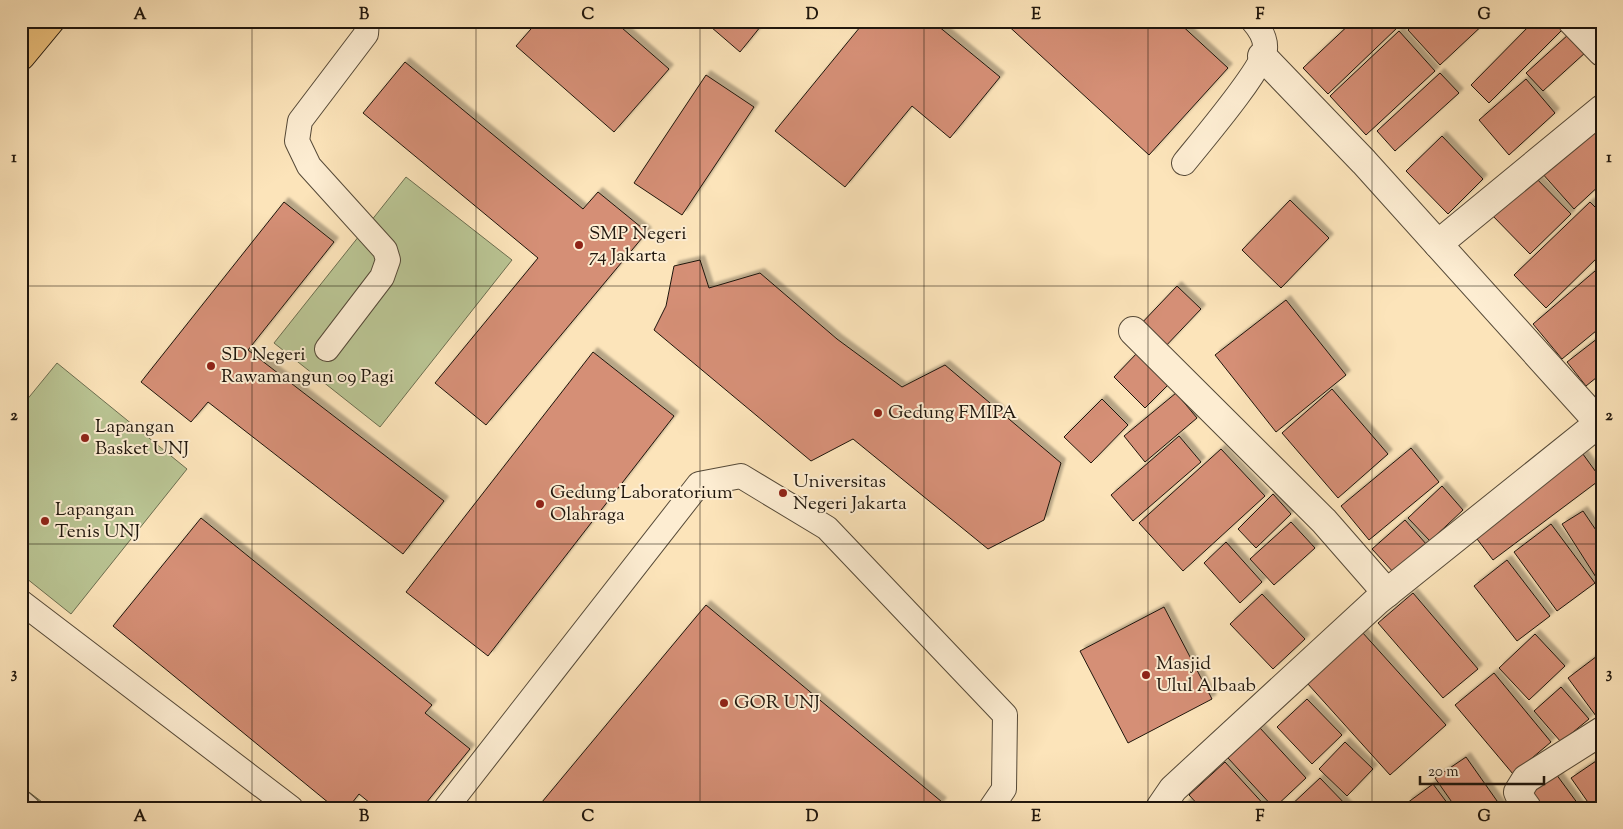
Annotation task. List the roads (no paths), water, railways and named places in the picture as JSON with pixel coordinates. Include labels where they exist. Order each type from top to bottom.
[{"type":"main road","points":[[21,56],[50,21]]},
{"type":"street","points":[[1572,21],[1602,52]]},
{"type":"street","points":[[1160,808],[1173,788],[1387,593],[1600,424],[1364,162],[1262,56]]},
{"type":"street","points":[[1438,244],[1602,109]]},
{"type":"street","points":[[1134,331],[1324,521],[1387,593]]},
{"type":"street","points":[[1527,808],[1518,792],[1526,779],[1602,731]]},
{"type":"lane","points":[[327,349],[382,277],[388,260],[385,250],[309,166],[297,141],[300,122],[366,34],[367,21]]},
{"type":"lane","points":[[1184,163],[1256,70],[1265,49],[1261,31],[1253,21]]},
{"type":"lane","points":[[446,808],[699,484],[741,476],[827,528],[1005,715],[1004,789],[991,808]]},
{"type":"lane","points":[[21,602],[291,808]]},
{"type":"lane","points":[[21,802],[28,808]]},
{"type":"place","name":"SMP Negeri 74 Jakarta","points":[[579,245]]},
{"type":"place","name":"SD Negeri Rawamangun 09 Pagi","points":[[211,366]]},
{"type":"place","name":"Gedung FMIPA","points":[[878,413]]},
{"type":"place","name":"Lapangan Basket UNJ","points":[[85,438]]},
{"type":"place","name":"Universitas Negeri Jakarta","points":[[783,493]]},
{"type":"place","name":"Gedung Laboratorium Olahraga","points":[[540,504]]},
{"type":"place","name":"Lapangan Tenis UNJ","points":[[45,521]]},
{"type":"place","name":"Masjid Ulul Albaab","points":[[1146,675]]},
{"type":"place","name":"GOR UNJ","points":[[724,703]]}]
